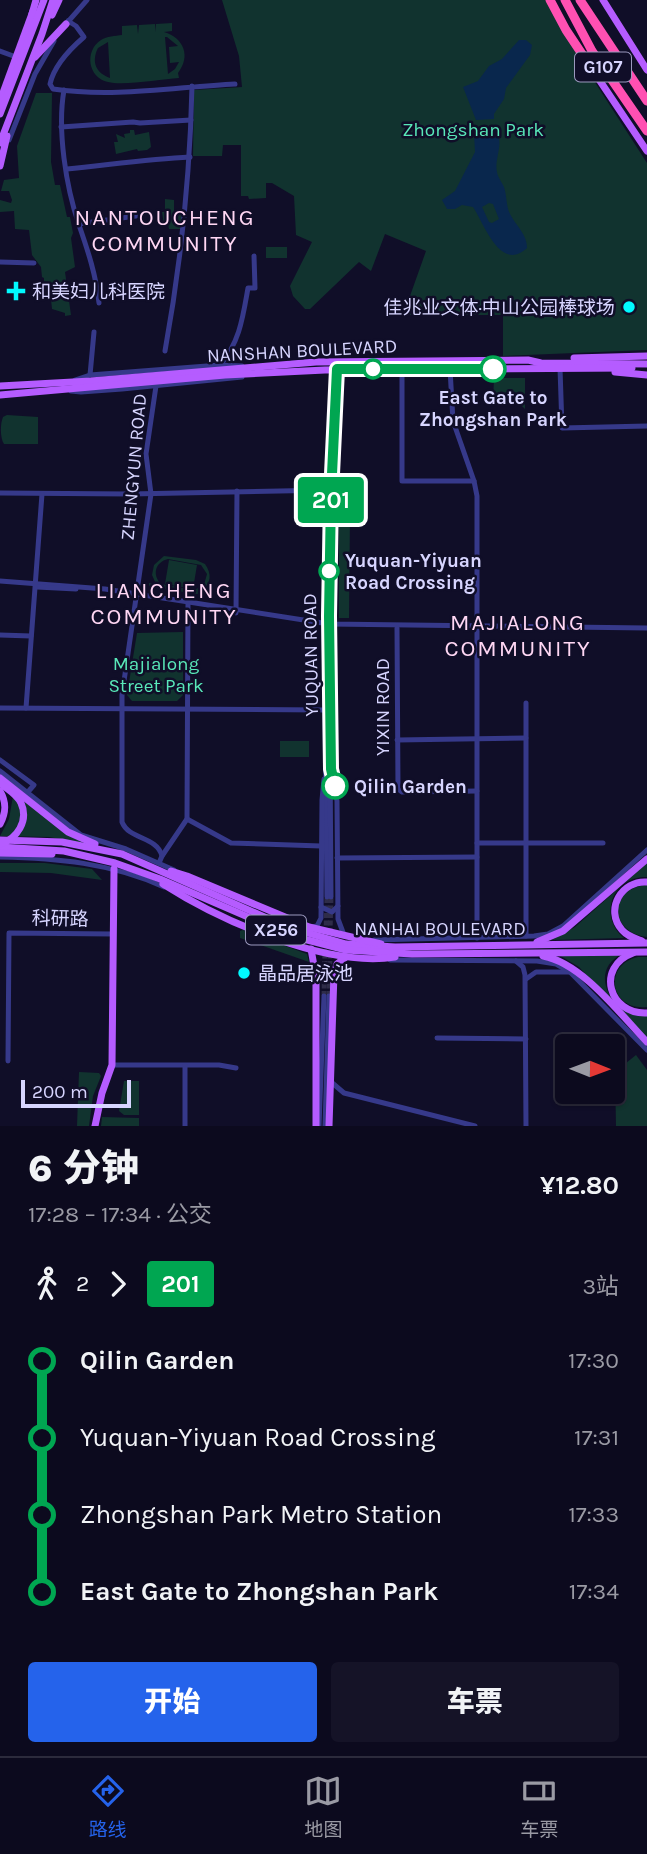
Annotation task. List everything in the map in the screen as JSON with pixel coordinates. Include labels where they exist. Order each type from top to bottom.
[{"type":"highway","points":[[550,0],[596,75]]},
{"type":"highway","name":"G107","points":[[565,0],[592,51],[647,131]]},
{"type":"highway","name":"G107","points":[[580,0],[647,101]]},
{"type":"main road","points":[[11,85],[36,0]]},
{"type":"main road","points":[[0,114],[44,0]]},
{"type":"main road","points":[[0,143],[53,0]]},
{"type":"main road","points":[[42,34],[59,0]]},
{"type":"main road","points":[[603,0],[647,70]]},
{"type":"main road","points":[[0,101],[33,11]]},
{"type":"main road","points":[[32,60],[67,23]]},
{"type":"main road","points":[[596,75],[647,151]]},
{"type":"main road","points":[[1,164],[11,114]]},
{"type":"main road","points":[[528,360],[647,356]]},
{"type":"main road","name":"NANSHAN BOULEVARD","points":[[0,386],[253,370],[528,360],[597,366],[647,366]]},
{"type":"main road","points":[[597,366],[647,375]]},
{"type":"main road","name":"NANSHAN BOULEVARD","points":[[335,367],[528,369],[597,366]]},
{"type":"main road","name":"NANSHAN BOULEVARD","points":[[0,395],[195,380],[253,370]]},
{"type":"main road","points":[[0,780],[68,832],[122,854]]},
{"type":"main road","points":[[0,780],[21,803],[23,819],[15,836],[0,844]]},
{"type":"main road","points":[[0,791],[5,804],[4,817],[0,824]]},
{"type":"main road","name":"NANHAI BOULEVARD","points":[[0,844],[44,840],[122,854],[267,919],[302,933],[346,944],[395,947],[646,943]]},
{"type":"main road","name":"NANHAI BOULEVARD","points":[[0,844],[72,852],[130,868],[292,936],[345,950],[515,957],[644,952]]},
{"type":"main road","points":[[0,855],[57,855],[130,868]]},
{"type":"main road","points":[[514,944],[545,940],[563,931],[647,859]]},
{"type":"main road","points":[[149,865],[187,876],[309,927],[395,947]]},
{"type":"main road","points":[[95,1126],[112,1065],[114,869]]},
{"type":"main road","points":[[148,874],[180,895],[259,931],[309,948],[346,957],[380,959],[412,954]]},
{"type":"main road","points":[[646,943],[622,930],[615,910],[624,888],[634,882],[647,882]]},
{"type":"main road","points":[[292,936],[309,948],[316,983],[318,1126]]},
{"type":"main road","points":[[644,952],[625,956],[618,961],[611,977],[611,988],[623,1007],[633,1012],[647,1013]]},
{"type":"main road","points":[[327,1126],[334,982],[337,964],[346,957]]},
{"type":"main road","points":[[515,957],[550,958],[571,966],[647,1042]]},
{"type":"main road","points":[[316,983],[326,977],[334,982]]},
{"type":"street","points":[[1,164],[35,74],[67,23],[87,0]]},
{"type":"street","points":[[67,23],[76,26],[84,37],[67,55],[50,82],[54,89],[116,94],[235,84]]},
{"type":"street","points":[[0,51],[16,57]]},
{"type":"street","points":[[165,351],[186,198],[192,86]]},
{"type":"street","points":[[64,90],[61,127],[67,169],[78,224],[94,269],[99,303]]},
{"type":"street","points":[[61,127],[191,120]]},
{"type":"street","points":[[67,169],[190,157]]},
{"type":"street","points":[[78,224],[136,216]]},
{"type":"street","points":[[220,365],[239,335],[248,288],[255,288],[254,256]]},
{"type":"street","points":[[0,262],[34,263]]},
{"type":"street","points":[[90,375],[94,332]]},
{"type":"street","points":[[528,360],[528,369]]},
{"type":"street","points":[[73,380],[90,375],[220,365],[253,370]]},
{"type":"street","name":"YUQUAN ROAD","points":[[329,769],[326,710],[329,490],[335,367]]},
{"type":"street","points":[[560,368],[562,428],[647,426]]},
{"type":"street","points":[[402,369],[402,481],[474,481]]},
{"type":"street","points":[[450,369],[451,414],[474,481],[477,501],[477,938]]},
{"type":"street","points":[[64,390],[81,392],[195,380]]},
{"type":"street","name":"ZHENGYUN ROAD","points":[[156,386],[146,454],[151,494],[121,708],[122,826],[154,844],[160,849],[162,856]]},
{"type":"street","points":[[0,493],[151,494],[329,490]]},
{"type":"street","points":[[236,491],[236,612]]},
{"type":"street","points":[[26,708],[42,494]]},
{"type":"street","points":[[0,583],[135,595],[327,626],[477,627]]},
{"type":"street","points":[[159,863],[187,819],[188,604]]},
{"type":"street","points":[[327,626],[647,630]]},
{"type":"street","name":"YUQUAN ROAD","points":[[327,626],[329,897]]},
{"type":"street","name":"YIXIN ROAD","points":[[397,628],[397,786],[399,790],[477,791]]},
{"type":"street","points":[[0,635],[31,636]]},
{"type":"street","points":[[526,703],[526,936]]},
{"type":"street","points":[[0,708],[326,710]]},
{"type":"street","points":[[397,740],[526,738]]},
{"type":"street","points":[[0,760],[34,785],[27,793]]},
{"type":"street","points":[[309,927],[319,924],[322,792],[329,769]]},
{"type":"street","points":[[329,769],[337,801],[340,926],[346,937]]},
{"type":"street","points":[[0,771],[81,835],[126,849],[187,876]]},
{"type":"street","points":[[187,819],[231,843],[321,846]]},
{"type":"street","points":[[477,843],[603,843]]},
{"type":"street","points":[[370,940],[537,937],[548,934],[563,926],[647,850]]},
{"type":"street","points":[[0,855],[52,859],[114,869],[141,877],[180,895]]},
{"type":"street","points":[[337,858],[477,857]]},
{"type":"street","points":[[321,907],[332,912],[338,906]]},
{"type":"street","name":"科研路","points":[[8,1061],[9,933],[113,934]]},
{"type":"street","points":[[380,959],[515,957],[526,961],[551,963],[570,972],[647,1050]]},
{"type":"street","points":[[515,957],[523,967],[526,979],[526,1126]]},
{"type":"street","points":[[526,979],[535,972],[570,972]]},
{"type":"street","points":[[318,1126],[326,996],[327,1126]]},
{"type":"street","points":[[437,1038],[526,1039]]},
{"type":"street","points":[[112,1065],[219,1065],[236,1068]]},
{"type":"street","points":[[185,1066],[186,1126]]},
{"type":"street","points":[[330,1081],[344,1093],[475,1126]]},
{"type":"street","points":[[330,1100],[344,1093]]},
{"type":"green space","name":"Zhongshan Park","points":[[222,0],[548,0],[589,73],[647,163],[647,350],[503,356],[503,315],[410,315],[410,296],[426,251],[385,234],[371,271],[359,262],[310,309],[305,309],[293,296],[290,286],[312,242],[296,235],[294,196],[272,183],[266,183],[266,198],[249,199],[248,196],[241,196],[241,145],[223,145],[222,156],[193,156],[194,90],[242,87],[239,56]]},
{"type":"green space","points":[[172,23],[172,31],[164,32],[181,43],[185,54],[178,73],[179,78],[115,83],[96,75],[90,57],[101,40],[122,35],[122,26],[137,25],[138,34],[139,25],[155,24],[156,32],[156,24]],"holes":[[[167,37],[178,46],[169,47],[170,63],[179,62],[168,74]],[[108,42],[110,78],[98,70],[95,62],[98,48]]]},
{"type":"green space","points":[[36,93],[52,93],[51,162],[55,185],[60,185],[73,233],[71,238],[75,267],[65,272],[71,315],[65,316],[65,313],[52,309],[51,299],[44,299],[44,278],[41,267],[32,255],[29,230],[15,229],[14,211],[0,212],[0,200],[11,203],[12,200],[9,191],[1,191],[4,180],[19,178],[17,146]]},
{"type":"green space","points":[[130,130],[134,130],[135,135],[149,132],[151,147],[147,150],[137,149],[116,154],[116,134],[125,138],[124,134],[130,133]]},
{"type":"green space","points":[[165,199],[174,200],[174,212],[183,212],[181,229],[169,229],[168,224],[164,225],[162,212],[165,212]]},
{"type":"green space","points":[[266,247],[287,247],[287,258],[266,258]]},
{"type":"green space","points":[[494,378],[525,378],[525,409],[519,403],[493,403]]},
{"type":"green space","points":[[3,417],[38,417],[38,444],[4,444],[1,427]]},
{"type":"green space","points":[[339,514],[350,514],[349,618],[339,618]]},
{"type":"green space","points":[[164,556],[196,560],[205,564],[210,578],[202,591],[206,592],[205,595],[149,587],[149,583],[156,584],[152,575],[154,565]],"holes":[[[168,559],[201,565],[207,574],[204,585],[194,590],[161,584],[156,577],[156,569]]]},
{"type":"green space","points":[[169,560],[197,565],[193,589],[165,584]]},
{"type":"green space","name":"Majialong Street Park","points":[[183,632],[183,695],[177,701],[132,701],[127,695],[137,633]]},
{"type":"green space","points":[[280,741],[309,741],[309,757],[280,757]]},
{"type":"green space","points":[[13,796],[23,799],[89,844],[49,837],[0,836],[9,819]]},
{"type":"green space","points":[[0,863],[45,863],[92,869],[102,880],[51,873],[0,872]]},
{"type":"green space","points":[[647,863],[647,877],[635,878],[625,883],[617,890],[613,899],[612,919],[624,938],[552,940],[575,927]]},
{"type":"green space","points":[[647,885],[647,937],[634,934],[625,928],[618,911],[625,894],[634,888]]},
{"type":"green space","points":[[240,931],[307,954],[309,962],[240,938]]},
{"type":"green space","points":[[622,954],[606,971],[605,981],[614,1001],[623,1009],[647,1016],[647,1038],[579,967],[559,955]]},
{"type":"green space","points":[[638,957],[647,957],[647,1007],[625,1002],[618,995],[615,986],[619,969]]},
{"type":"green space","points":[[636,1055],[647,1070],[647,1126],[616,1126],[616,1104],[625,1104],[625,1064]]},
{"type":"green space","points":[[79,1072],[99,1073],[101,1076],[93,1096],[89,1126],[77,1126]]},
{"type":"green space","points":[[124,1081],[139,1081],[139,1115],[124,1115],[119,1111]]},
{"type":"green space","points":[[102,1117],[139,1118],[139,1126],[101,1126]]},
{"type":"water","points":[[519,40],[526,40],[532,45],[530,55],[506,88],[504,99],[494,114],[494,119],[476,120],[463,87],[478,81],[489,66],[502,59]]},
{"type":"water","points":[[476,129],[492,130],[499,139],[496,166],[498,174],[510,214],[527,243],[527,248],[517,254],[509,254],[494,243],[473,207],[462,205],[447,209],[442,200],[455,191],[475,152]],"holes":[[[493,204],[499,219],[492,223],[482,207]]]},
{"type":"tunnel","points":[[326,933],[327,897]]},
{"type":"tunnel","points":[[330,933],[331,897]]},
{"type":"tunnel","points":[[324,996],[325,949]]},
{"type":"tunnel","points":[[329,996],[330,953]]},
{"type":"bus line","name":"201","points":[[335,786],[331,769],[329,614],[337,369],[493,369]]},
{"type":"place","name":"和美妇儿科医院","points":[[16,291]]},
{"type":"place","name":"佳兆业文体·中山公园棒球场","points":[[629,307]]},
{"type":"place","name":"East Gate to Zhongshan Park","points":[[493,369]]},
{"type":"place","name":"Yuquan-Yiyuan Road Crossing","points":[[329,571]]},
{"type":"place","name":"Qilin Garden","points":[[335,786]]},
{"type":"place","name":"晶品居泳池","points":[[244,973]]},
{"type":"district","name":"NANTOUCHENG COMMUNITY","points":[[165,230]]},
{"type":"district","name":"LIANCHENG COMMUNITY","points":[[164,603]]},
{"type":"district","name":"MAJIALONG COMMUNITY","points":[[518,635]]}]
